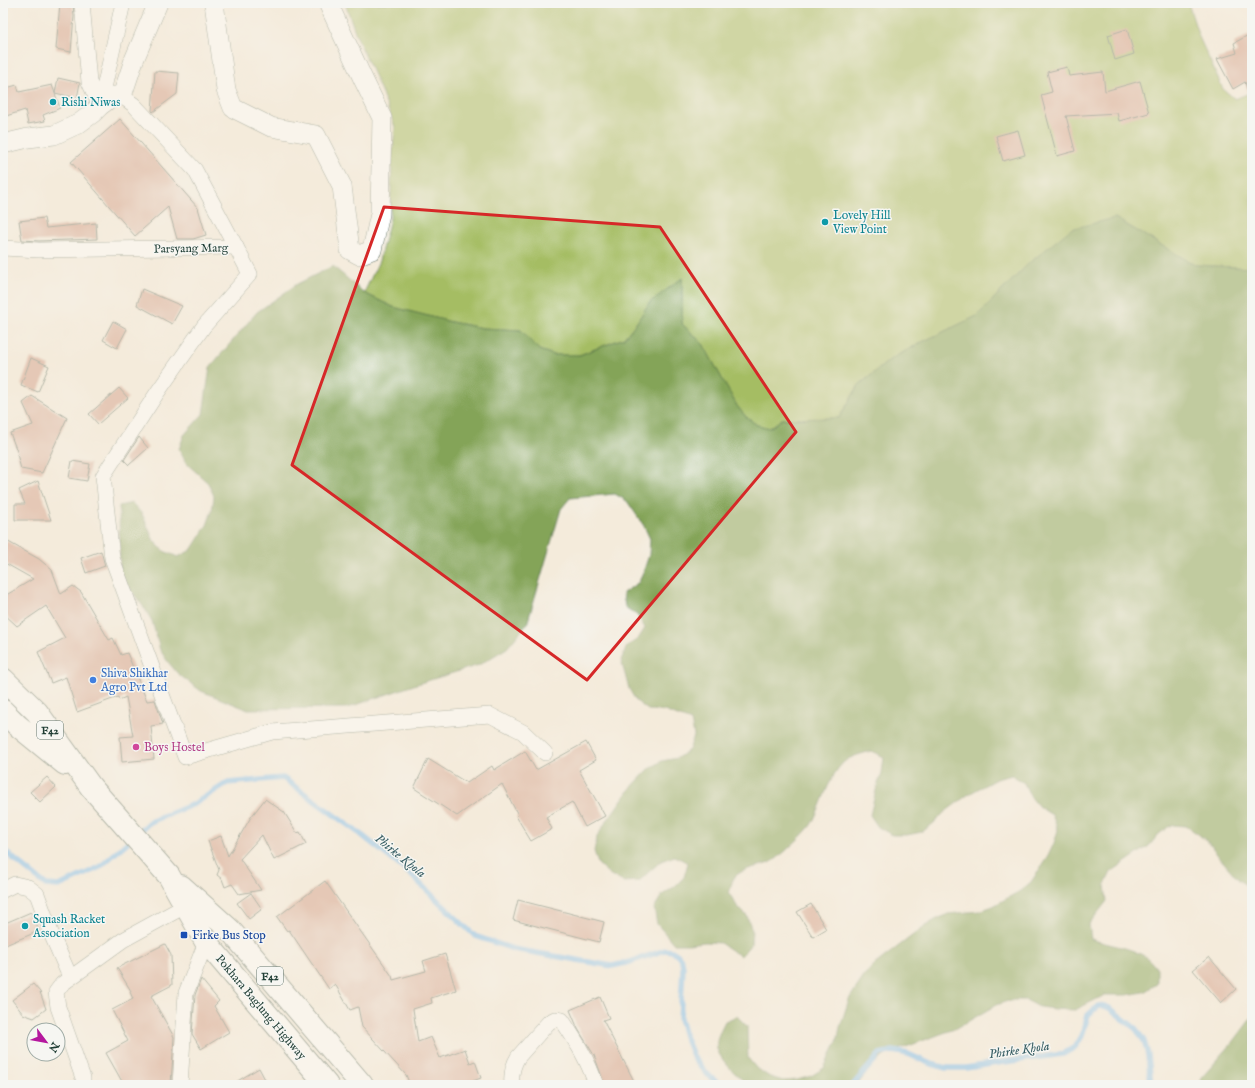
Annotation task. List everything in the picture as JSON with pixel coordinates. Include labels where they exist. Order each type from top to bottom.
[{"type":"highway","name":"F42","points":[[3,679],[37,712],[92,787],[169,876],[230,930],[362,1085]]},
{"type":"highway","name":"F42","points":[[3,711],[92,787]]},
{"type":"highway","name":"F42","points":[[169,876],[185,906]]},
{"type":"highway","name":"Pokhara Baglung Highway","points":[[185,906],[206,942],[328,1085]]},
{"type":"street","points":[[82,3],[89,82],[100,106]]},
{"type":"street","points":[[100,106],[123,3]]},
{"type":"street","points":[[3,144],[28,138],[54,135],[78,124],[113,96],[122,96],[134,60],[158,3]]},
{"type":"street","points":[[214,3],[226,90],[233,108],[271,127],[316,135],[342,186],[350,250],[359,255],[372,250],[380,214],[382,118],[362,79],[328,3]]},
{"type":"street","name":"Parsyang Marg","points":[[3,248],[39,250],[236,247],[195,170],[134,105],[122,96]]},
{"type":"street","points":[[236,247],[250,274],[204,326],[157,393],[103,476],[112,558],[184,757],[272,732],[490,715],[523,732],[546,753]]},
{"type":"street","points":[[3,890],[15,884],[28,887],[37,894],[53,938],[70,977]]},
{"type":"street","points":[[83,1085],[84,1078],[58,1007],[56,992],[70,977],[123,940],[185,906]]},
{"type":"street","points":[[180,1085],[186,993],[206,942]]},
{"type":"street","points":[[512,1085],[511,1078],[514,1063],[549,1022],[555,1019],[562,1020],[574,1037],[590,1067],[596,1085]]},
{"type":"highlighted area","points":[[384,207],[660,227],[796,432],[587,680],[292,465]]},
{"type":"green space","points":[[345,3],[1188,3],[1199,37],[1223,89],[1235,99],[1252,92],[1252,268],[1195,265],[1115,218],[1029,263],[977,316],[922,342],[891,359],[859,385],[839,418],[782,419],[770,428],[757,425],[746,417],[737,406],[703,344],[682,324],[682,278],[637,322],[624,338],[579,355],[554,355],[539,350],[521,330],[482,328],[451,322],[393,307],[364,293],[379,261],[390,219],[395,127],[357,37]]},
{"type":"green space","points":[[1115,218],[1195,265],[1252,268],[1252,890],[1238,879],[1210,844],[1186,826],[1171,825],[1159,834],[1149,846],[1111,872],[1105,885],[1107,901],[1089,924],[1091,939],[1126,948],[1146,957],[1149,960],[1157,969],[1157,984],[1144,992],[1127,995],[1105,995],[1075,1010],[1039,1007],[1026,1000],[1011,1000],[996,1005],[957,1028],[887,1054],[874,1063],[857,1085],[748,1085],[735,1073],[719,1054],[717,1042],[725,1021],[737,1016],[747,1026],[748,1058],[757,1069],[770,1077],[783,1081],[797,1080],[811,1076],[824,1068],[837,1042],[849,999],[865,975],[874,965],[922,928],[935,920],[948,914],[979,911],[993,906],[1020,891],[1031,882],[1048,856],[1058,830],[1052,815],[1039,807],[1030,796],[1024,783],[1012,775],[996,779],[969,794],[922,832],[907,835],[892,835],[878,827],[870,815],[877,786],[882,773],[884,757],[871,751],[849,759],[843,763],[829,784],[811,825],[791,846],[770,863],[743,871],[732,881],[729,893],[737,906],[747,916],[752,930],[751,944],[741,956],[720,943],[705,942],[674,944],[657,924],[654,908],[662,895],[674,887],[684,877],[688,863],[675,856],[661,861],[639,881],[623,882],[609,874],[598,864],[594,851],[597,837],[628,791],[649,769],[662,761],[677,758],[689,750],[694,736],[691,721],[664,711],[648,710],[636,701],[629,689],[621,660],[627,646],[638,639],[645,628],[637,615],[625,607],[623,593],[639,582],[649,555],[650,539],[644,526],[627,501],[615,494],[570,498],[561,509],[527,624],[507,648],[479,665],[347,708],[246,709],[201,691],[178,674],[168,662],[160,650],[152,621],[120,573],[119,506],[132,503],[142,514],[154,541],[164,551],[178,557],[191,550],[207,525],[212,511],[214,496],[208,483],[186,463],[179,449],[184,435],[203,414],[210,367],[257,312],[297,284],[333,266],[364,293],[393,307],[451,322],[482,328],[521,330],[539,350],[554,355],[580,355],[624,338],[637,322],[649,303],[682,278],[682,324],[703,344],[737,406],[746,417],[757,425],[770,428],[782,419],[839,418],[859,385],[891,359],[922,342],[977,316],[1029,263],[1071,229]]},
{"type":"green space","points":[[1252,1017],[1252,1085],[1199,1085],[1203,1076],[1234,1041]]},
{"type":"building","points":[[60,3],[73,3],[74,16],[71,52],[56,49]]},
{"type":"building","points":[[1127,29],[1134,54],[1115,60],[1108,35]]},
{"type":"building","points":[[1252,33],[1252,91],[1248,92],[1245,82],[1233,89],[1217,59],[1237,53],[1234,43]]},
{"type":"building","points":[[1067,67],[1069,76],[1103,72],[1105,91],[1140,81],[1149,113],[1119,121],[1117,113],[1066,116],[1075,151],[1057,156],[1041,95],[1052,92],[1047,72]]},
{"type":"building","points":[[155,71],[179,73],[177,94],[153,112],[152,111]]},
{"type":"building","points":[[58,78],[80,83],[77,98],[55,93]]},
{"type":"building","points":[[17,85],[19,92],[52,85],[60,108],[43,115],[45,121],[28,124],[25,110],[6,116],[3,107],[3,89]]},
{"type":"building","points":[[120,119],[198,208],[206,235],[193,239],[177,239],[168,207],[135,236],[71,162]]},
{"type":"building","points":[[1018,130],[1025,155],[1003,161],[996,136]]},
{"type":"building","points":[[44,218],[46,228],[96,223],[97,239],[39,241],[22,240],[19,221]]},
{"type":"building","points":[[142,289],[182,306],[172,324],[137,305]]},
{"type":"building","points":[[113,321],[127,329],[117,348],[103,340]]},
{"type":"building","points":[[31,358],[49,366],[38,392],[21,385]]},
{"type":"building","points":[[119,388],[128,398],[98,424],[89,414]]},
{"type":"building","points":[[32,396],[67,418],[42,473],[21,469],[18,454],[10,433],[33,425],[23,403]]},
{"type":"building","points":[[139,437],[148,448],[129,465],[124,460]]},
{"type":"building","points":[[72,461],[90,464],[87,481],[69,478]]},
{"type":"building","points":[[38,481],[51,520],[15,520],[15,504],[25,504],[19,490]]},
{"type":"building","points":[[3,539],[39,559],[52,570],[61,594],[73,586],[81,592],[109,640],[113,638],[121,655],[127,653],[147,701],[155,700],[163,724],[151,726],[154,759],[122,762],[120,737],[133,736],[126,697],[119,700],[118,697],[77,712],[66,677],[51,683],[38,652],[65,638],[46,606],[17,626],[3,613],[3,597],[33,579],[3,562]]},
{"type":"building","points":[[101,551],[105,566],[86,573],[81,558]]},
{"type":"building","points":[[586,742],[596,760],[579,770],[605,816],[585,827],[572,802],[546,817],[552,829],[531,841],[516,816],[518,815],[502,784],[457,816],[414,788],[428,759],[467,783],[492,766],[494,770],[525,751],[536,770]]},
{"type":"building","points":[[47,777],[56,787],[40,802],[30,792]]},
{"type":"building","points":[[265,799],[284,812],[297,833],[300,832],[306,844],[274,860],[262,835],[240,859],[261,890],[239,894],[232,884],[225,887],[222,879],[217,875],[219,870],[208,841],[221,836],[228,856],[251,817]]},
{"type":"building","points":[[325,881],[392,976],[393,980],[426,971],[423,961],[445,954],[456,990],[431,998],[432,1003],[413,1009],[418,1042],[431,1037],[440,1058],[465,1049],[470,1063],[475,1061],[481,1078],[462,1085],[410,1085],[406,1075],[362,1027],[358,1007],[350,1010],[335,984],[329,989],[289,930],[287,931],[277,917]]},
{"type":"building","points":[[251,893],[262,909],[249,919],[237,903]]},
{"type":"building","points":[[518,900],[604,922],[599,942],[513,920]]},
{"type":"building","points":[[811,904],[826,929],[813,937],[797,912]]},
{"type":"building","name":"Squash Racket Association","points":[[31,912],[39,931],[3,946],[3,924]]},
{"type":"building","points":[[165,944],[171,955],[172,985],[151,996],[174,1037],[171,1085],[124,1085],[106,1053],[128,1041],[112,1010],[133,999],[130,992],[131,991],[117,968]]},
{"type":"building","points":[[1209,957],[1236,989],[1221,1003],[1193,970]]},
{"type":"building","points":[[201,979],[219,1001],[214,1006],[229,1032],[201,1049],[192,1034],[195,995]]},
{"type":"building","points":[[33,984],[40,992],[46,1009],[34,1018],[23,1014],[12,1000]]},
{"type":"building","points":[[600,997],[609,1018],[603,1020],[636,1085],[605,1085],[594,1055],[578,1029],[570,1010]]},
{"type":"building","points":[[259,1068],[268,1085],[231,1085]]},
{"type":"waterway","name":"Phirke Khola","points":[[137,834],[150,822],[194,804],[227,783],[283,778],[363,836],[409,873],[475,936],[513,949],[612,966],[630,962],[665,950],[672,951],[678,955],[682,961],[683,968],[680,1019],[685,1036],[694,1058],[708,1075],[720,1085]]},
{"type":"waterway","name":"Phirke Khola","points":[[3,850],[46,885],[59,886],[100,867],[131,839]]},
{"type":"waterway","name":"Phirke Khola","points":[[853,1085],[880,1054],[893,1051],[908,1054],[931,1064],[946,1068],[966,1068],[1063,1054],[1075,1047],[1082,1036],[1088,1015],[1098,1006],[1105,1006],[1111,1009],[1136,1029],[1144,1041],[1148,1055],[1151,1085]]},
{"type":"place","name":"Rishi Niwas","points":[[53,102]]},
{"type":"place","name":"Lovely Hill View Point","points":[[825,222]]},
{"type":"place","name":"Shiva Shikhar Agro Pvt Ltd","points":[[93,680]]},
{"type":"place","name":"Boys Hostel","points":[[136,747]]},
{"type":"place","name":"Squash Racket Association","points":[[25,926]]},
{"type":"place","name":"Firke Bus Stop","points":[[184,935]]}]
